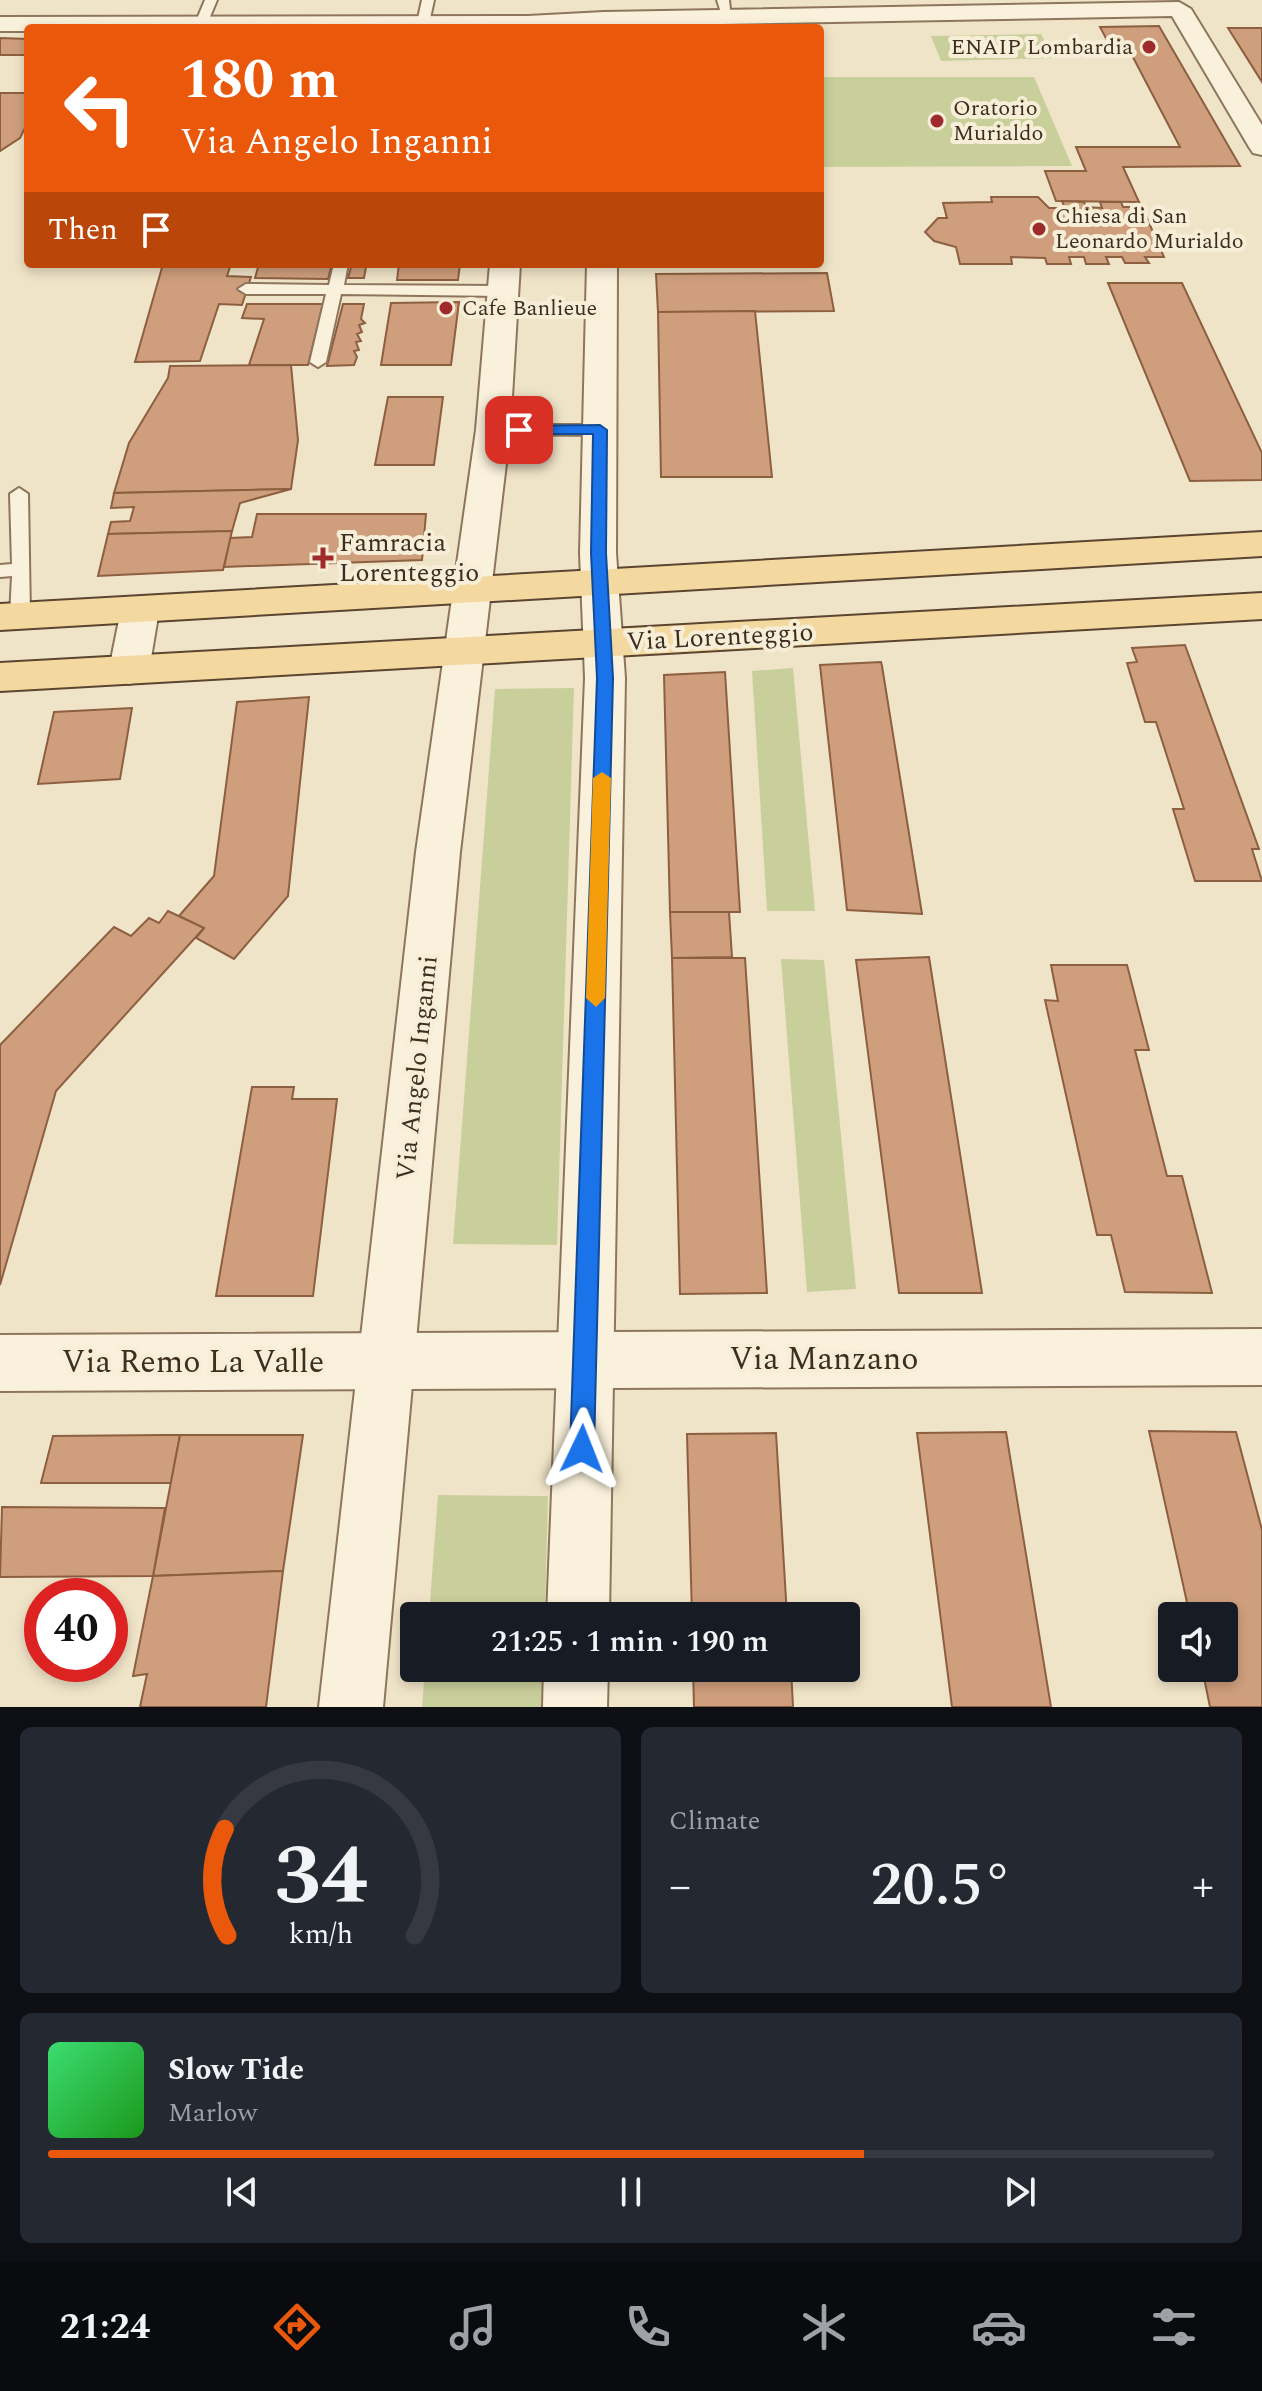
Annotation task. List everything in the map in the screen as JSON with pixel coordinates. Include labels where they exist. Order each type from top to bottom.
[{"type":"main road","points":[[10,617],[599,580],[1262,544]]},
{"type":"main road","points":[[1083,553],[1110,615]]},
{"type":"main road","name":"Via Lorenteggio","points":[[0,677],[1262,606]]},
{"type":"street","points":[[106,24],[120,0]]},
{"type":"street","points":[[0,24],[201,24],[425,12],[528,17],[604,16],[725,8],[1179,9],[1262,147]]},
{"type":"street","points":[[578,1602],[605,678],[599,580],[602,268]]},
{"type":"street","name":"Via Angelo Inganni","points":[[351,1707],[462,652],[493,430],[504,277]]},
{"type":"street","points":[[129,670],[140,610]]},
{"type":"street","name":"Via Manzano","points":[[386,1361],[1262,1357]]},
{"type":"street","name":"Via Remo La Valle","points":[[0,1363],[386,1361]]},
{"type":"street","points":[[575,1707],[576,1682]]},
{"type":"lane","points":[[201,24],[211,0]]},
{"type":"lane","points":[[318,362],[340,268]]},
{"type":"lane","points":[[246,289],[335,291],[504,277]]},
{"type":"lane","points":[[493,430],[600,430]]},
{"type":"lane","points":[[10,617],[21,569],[19,494]]},
{"type":"lane","points":[[0,571],[21,569]]},
{"type":"green space","points":[[1041,34],[1054,58],[941,61],[931,36]]},
{"type":"green space","name":"Oratorio Murialdo","points":[[824,77],[1034,77],[1072,166],[824,167]]},
{"type":"green space","points":[[793,668],[815,911],[767,911],[752,671]]},
{"type":"green space","points":[[574,688],[557,1245],[453,1244],[495,689]]},
{"type":"green space","points":[[781,959],[824,960],[856,1289],[807,1292]]},
{"type":"green space","points":[[438,1495],[548,1496],[545,1602],[430,1602]]},
{"type":"green space","points":[[424,1682],[544,1682],[543,1707],[422,1707]]},
{"type":"building","points":[[1159,26],[1240,166],[1123,167],[1139,202],[1056,201],[1045,171],[1086,171],[1076,147],[1180,147],[1125,42],[1108,42],[1100,27]]},
{"type":"building","points":[[1228,28],[1262,28],[1262,82]]},
{"type":"building","points":[[0,38],[24,39],[24,55],[0,55]]},
{"type":"building","points":[[0,93],[24,93],[24,130],[20,138],[0,151]]},
{"type":"building","name":"Chiesa di San Leonardo Murialdo","points":[[991,197],[1038,197],[1049,208],[1065,208],[1062,201],[1084,202],[1086,207],[1102,208],[1100,202],[1121,202],[1123,207],[1142,207],[1164,257],[1145,257],[1149,263],[1125,263],[1122,257],[1106,257],[1109,264],[1086,264],[1084,257],[1069,257],[1071,264],[1047,264],[1045,258],[1011,257],[1012,264],[960,264],[956,247],[934,241],[925,232],[938,218],[947,218],[943,203],[992,202]]},
{"type":"building","points":[[162,268],[230,268],[227,276],[251,277],[242,305],[219,304],[200,361],[135,362]]},
{"type":"building","points":[[258,268],[331,268],[328,279],[255,278]]},
{"type":"building","points":[[351,268],[366,268],[364,278],[348,278]]},
{"type":"building","points":[[398,268],[460,268],[458,280],[397,280]]},
{"type":"building","points":[[827,273],[834,311],[658,312],[656,274]]},
{"type":"building","points":[[1108,283],[1182,283],[1262,453],[1262,480],[1190,481]]},
{"type":"building","points":[[459,302],[451,365],[381,365],[391,303]]},
{"type":"building","points":[[247,304],[323,304],[308,365],[249,365],[264,319],[242,318]]},
{"type":"building","points":[[343,304],[364,304],[361,319],[365,323],[359,325],[362,332],[357,334],[361,341],[356,342],[359,350],[354,351],[357,357],[354,365],[327,366]]},
{"type":"building","points":[[755,311],[772,477],[661,477],[658,312]]},
{"type":"building","points":[[291,365],[298,440],[291,489],[114,493],[129,443],[168,378],[170,366]]},
{"type":"building","points":[[388,397],[443,397],[434,465],[375,465]]},
{"type":"building","points":[[291,489],[240,503],[232,531],[108,534],[111,522],[130,521],[134,507],[111,508],[114,493]]},
{"type":"building","points":[[257,514],[426,514],[422,560],[224,567],[230,538],[252,537]]},
{"type":"building","points":[[232,531],[223,570],[98,576],[108,534]]},
{"type":"building","points":[[1185,645],[1259,849],[1252,849],[1262,881],[1195,881],[1173,809],[1184,809],[1156,722],[1145,722],[1127,663],[1137,662],[1132,648]]},
{"type":"building","points":[[881,662],[922,914],[847,910],[820,665]]},
{"type":"building","points":[[725,672],[740,912],[670,912],[664,675]]},
{"type":"building","points":[[309,697],[288,896],[234,959],[196,938],[204,928],[179,916],[214,876],[237,702]]},
{"type":"building","points":[[132,708],[120,779],[38,784],[54,712]]},
{"type":"building","points":[[168,911],[204,928],[56,1091],[0,1285],[0,1045],[114,927],[131,936],[149,918],[159,923]]},
{"type":"building","points":[[670,912],[729,912],[732,957],[672,958]]},
{"type":"building","points":[[929,957],[982,1293],[899,1293],[856,960]]},
{"type":"building","points":[[672,958],[745,958],[767,1293],[680,1294]]},
{"type":"building","points":[[1051,965],[1127,965],[1149,1050],[1135,1050],[1167,1176],[1182,1176],[1212,1293],[1125,1292],[1111,1235],[1097,1235],[1045,1000],[1058,1001]]},
{"type":"building","points":[[252,1087],[294,1087],[292,1099],[337,1099],[313,1296],[216,1296]]},
{"type":"building","points":[[1149,1431],[1236,1432],[1262,1530],[1262,1707],[1210,1707],[1205,1682],[1238,1682],[1238,1602],[1187,1602]]},
{"type":"building","points":[[1006,1432],[1051,1707],[952,1707],[917,1433]]},
{"type":"building","points":[[776,1433],[786,1602],[692,1602],[687,1434]]},
{"type":"building","points":[[180,1435],[171,1483],[41,1483],[53,1436]]},
{"type":"building","points":[[180,1435],[303,1435],[283,1571],[153,1576]]},
{"type":"building","points":[[2,1507],[165,1508],[153,1576],[0,1577]]},
{"type":"building","points":[[283,1571],[266,1707],[140,1707],[147,1674],[133,1676],[153,1576]]},
{"type":"building","points":[[693,1682],[792,1682],[793,1707],[694,1707]]},
{"type":"slow traffic","points":[[596,998],[602,778]]},
{"type":"place","name":"ENAIP Lombardia","points":[[1149,47]]},
{"type":"place","name":"Oratorio Murialdo","points":[[937,121]]},
{"type":"place","name":"Chiesa di San Leonardo Murialdo","points":[[1039,229]]},
{"type":"place","name":"Cafe Banlieue","points":[[446,308]]},
{"type":"place","name":"Famracia Lorenteggio","points":[[323,558]]},
{"type":"route","points":[[519,430],[600,430],[598,553],[605,678],[582,1449]]}]
